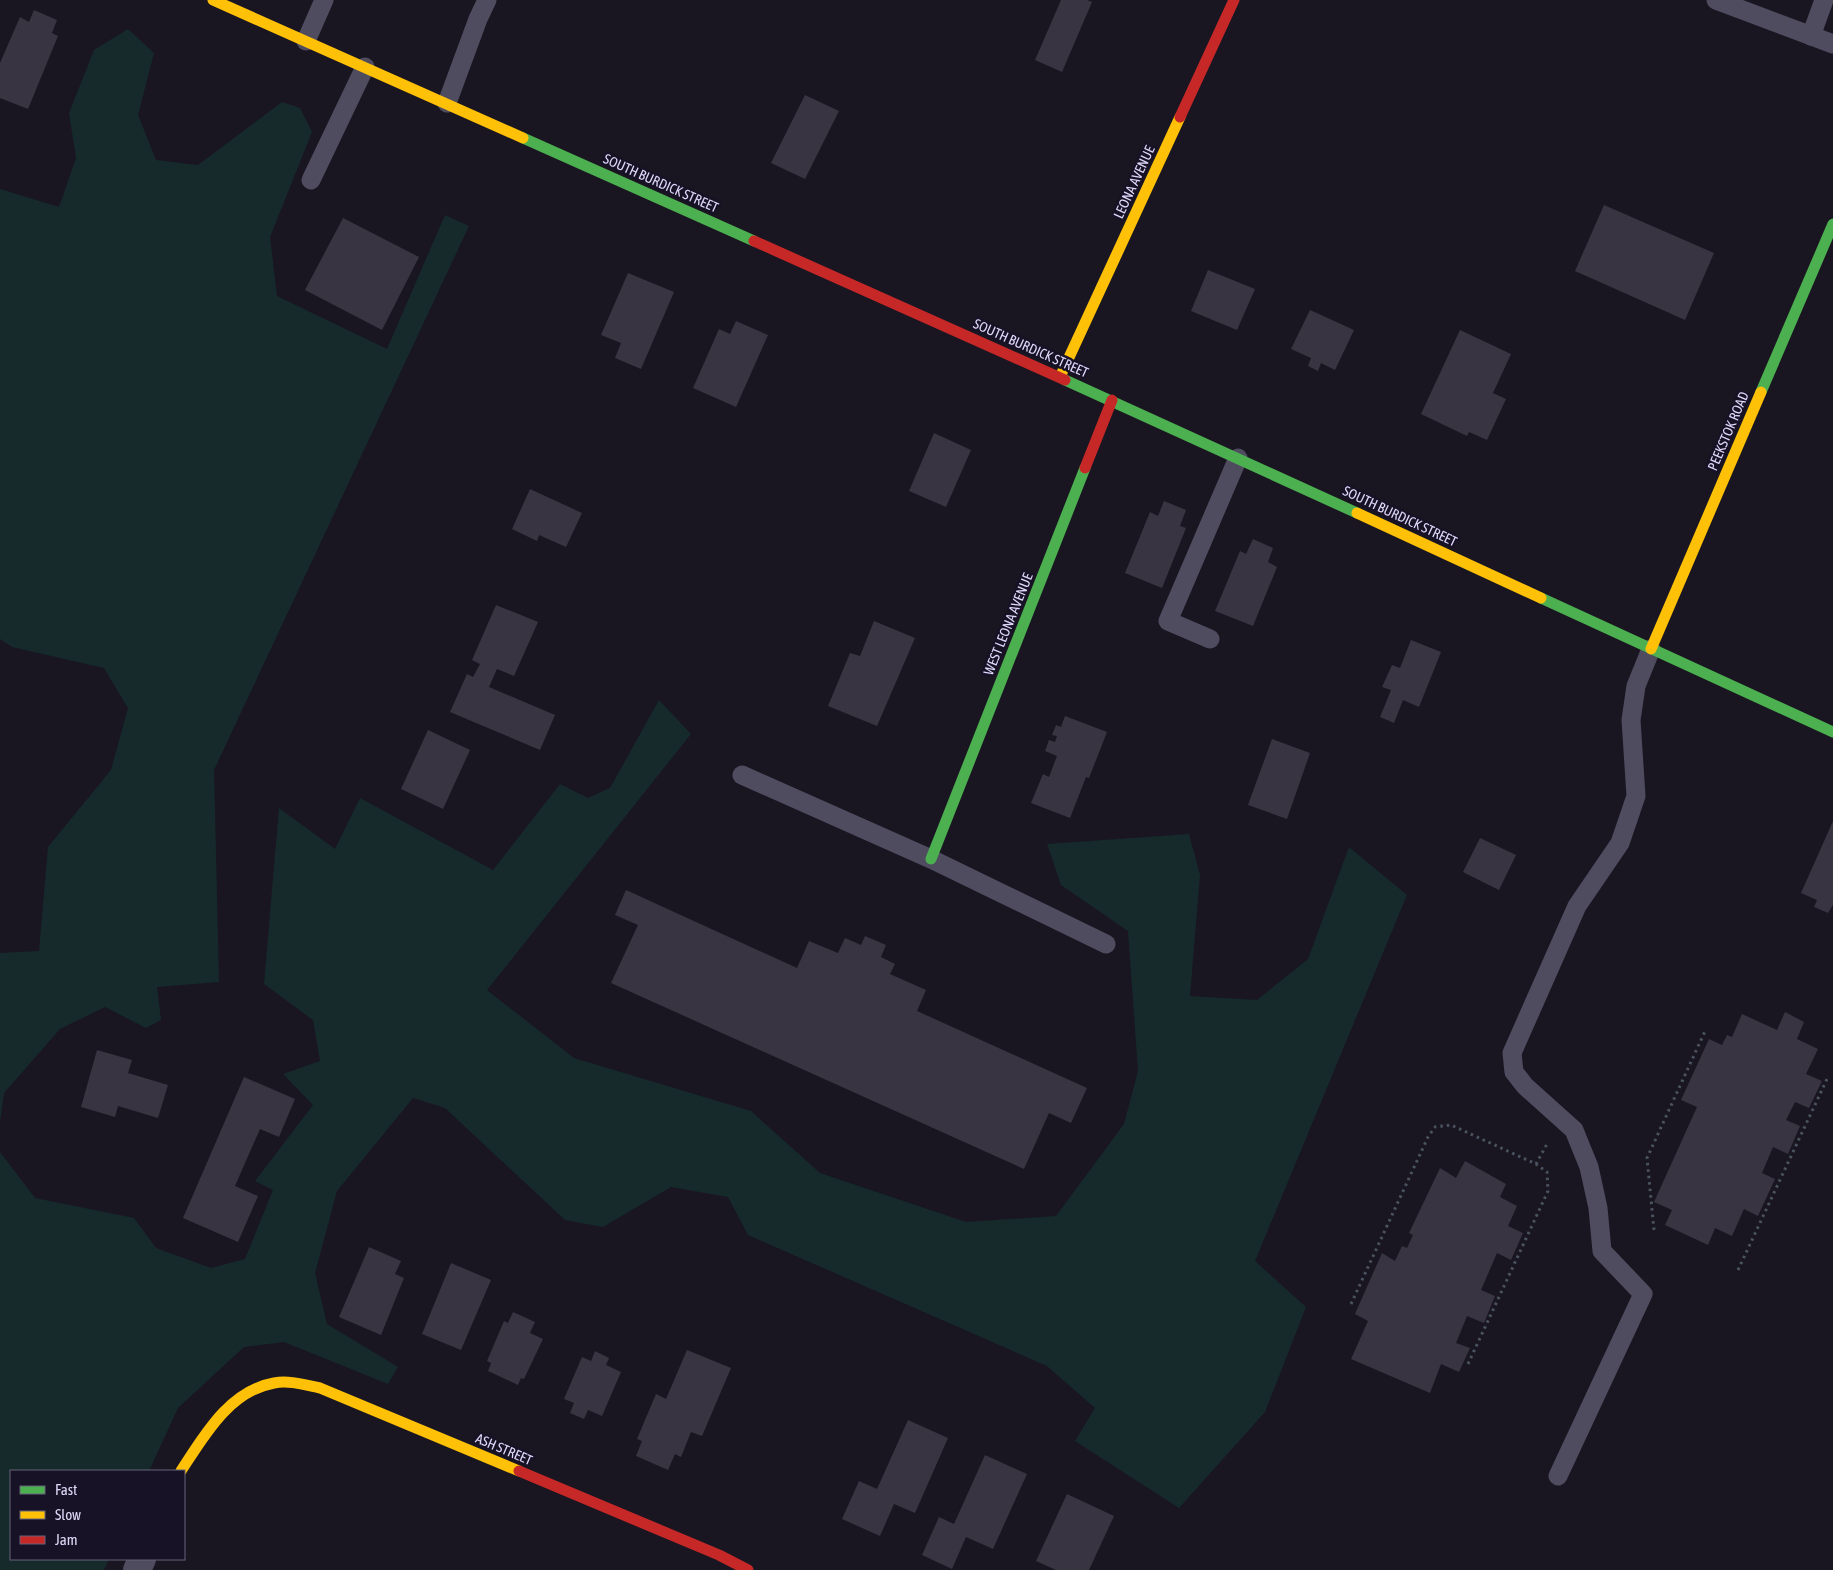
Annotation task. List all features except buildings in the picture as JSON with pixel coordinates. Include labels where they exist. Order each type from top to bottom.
[{"type":"street","name":"SOUTH BURDICK STREET","points":[[213,0],[1112,400],[1833,732]]},
{"type":"street","name":"LEONA AVENUE","points":[[1060,377],[1234,0]]},
{"type":"street","name":"PEEKSTOK ROAD","points":[[1651,649],[1833,224]]},
{"type":"street","name":"WEST LEONA AVENUE","points":[[931,859],[1112,400]]},
{"type":"street","name":"ASH STREET","points":[[182,1470],[209,1428],[243,1394],[274,1383],[293,1383],[320,1388],[715,1563],[748,1570]]},
{"type":"lane","points":[[306,41],[324,0]]},
{"type":"lane","points":[[447,103],[478,19],[487,0]]},
{"type":"lane","points":[[1716,0],[1833,44]]},
{"type":"lane","points":[[1811,36],[1824,0]]},
{"type":"lane","points":[[311,180],[365,67]]},
{"type":"lane","points":[[1210,639],[1168,621],[1238,458]]},
{"type":"lane","points":[[1558,1476],[1643,1294],[1602,1251],[1598,1208],[1589,1167],[1574,1130],[1525,1086],[1514,1072],[1512,1053],[1577,906],[1620,843],[1636,796],[1632,720],[1636,686],[1651,649]]},
{"type":"lane","points":[[742,775],[931,859],[1106,944]]},
{"type":"path","points":[[1654,1230],[1647,1158],[1706,1029]]},
{"type":"path","points":[[1738,1270],[1828,1079]]},
{"type":"path","points":[[1351,1304],[1428,1137],[1435,1127],[1451,1126],[1536,1164],[1547,1172],[1548,1191],[1468,1364]]},
{"type":"path","points":[[1536,1164],[1550,1137]]},
{"type":"green space","points":[[128,29],[154,53],[138,115],[156,160],[198,165],[282,102],[300,108],[312,132],[270,237],[277,296],[387,349],[445,215],[469,226],[214,770],[219,982],[157,987],[161,1020],[146,1028],[105,1007],[60,1029],[4,1093],[0,1121],[0,953],[39,951],[48,847],[111,770],[128,708],[104,668],[12,647],[0,639],[0,189],[59,207],[76,158],[69,113],[94,50]]},
{"type":"green space","points":[[659,700],[691,734],[487,990],[574,1058],[751,1111],[820,1173],[966,1222],[1056,1216],[1124,1124],[1138,1071],[1128,931],[1061,885],[1047,844],[1189,834],[1200,875],[1190,996],[1257,1000],[1308,959],[1349,847],[1407,895],[1255,1261],[1306,1307],[1265,1412],[1179,1508],[1075,1441],[1095,1408],[1047,1366],[748,1235],[728,1197],[671,1187],[603,1227],[565,1220],[445,1108],[413,1098],[337,1191],[315,1273],[327,1324],[398,1367],[388,1384],[284,1342],[244,1347],[178,1408],[149,1470],[10,1470],[10,1560],[109,1560],[104,1570],[0,1570],[0,1152],[35,1198],[134,1218],[156,1248],[211,1268],[245,1259],[273,1190],[255,1181],[313,1105],[283,1074],[320,1061],[313,1020],[264,984],[279,808],[335,849],[360,798],[493,870],[560,784],[588,798],[610,788]]},
{"type":"traffic: fast","points":[[523,138],[754,241]]},
{"type":"traffic: fast","points":[[1761,392],[1833,224]]},
{"type":"traffic: fast","points":[[1065,380],[1357,513]]},
{"type":"traffic: fast","points":[[931,859],[1085,468]]},
{"type":"traffic: fast","points":[[1541,598],[1833,732]]},
{"type":"traffic: slow","points":[[213,0],[523,138]]},
{"type":"traffic: slow","points":[[1060,377],[1180,117]]},
{"type":"traffic: slow","points":[[1651,649],[1761,392]]},
{"type":"traffic: slow","points":[[1357,513],[1541,598]]},
{"type":"traffic: slow","points":[[182,1470],[209,1430],[231,1405],[244,1395],[258,1388],[285,1382],[320,1388],[519,1471]]},
{"type":"traffic: jam","points":[[1180,117],[1234,0]]},
{"type":"traffic: jam","points":[[754,241],[1065,380]]},
{"type":"traffic: jam","points":[[1085,468],[1112,400]]},
{"type":"traffic: jam","points":[[519,1471],[719,1555],[748,1570]]}]
